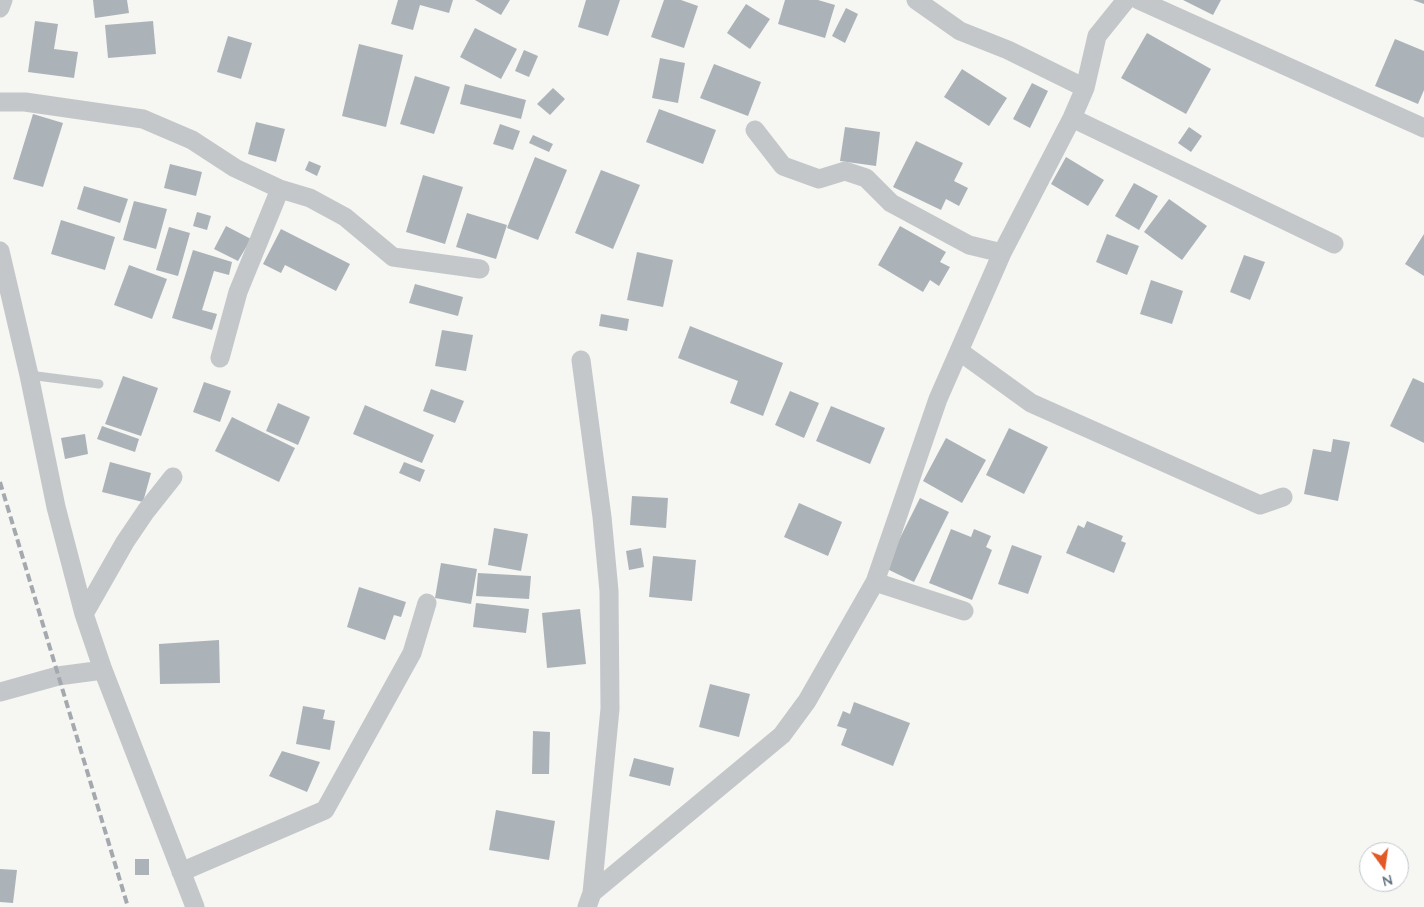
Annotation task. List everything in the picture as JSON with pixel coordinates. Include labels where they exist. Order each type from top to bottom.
[{"type":"street","points":[[0,8],[3,0]]},
{"type":"street","points":[[916,0],[960,31],[1008,50],[1085,88]]},
{"type":"street","points":[[590,900],[782,735],[807,701],[875,582],[938,399],[1002,253],[1072,118],[1085,88],[1097,36],[1126,0]]},
{"type":"street","points":[[1139,0],[1424,128]]},
{"type":"street","points":[[0,102],[25,102],[143,119],[192,140],[235,168],[280,189],[310,198],[345,217],[393,257],[480,269]]},
{"type":"street","points":[[1072,118],[1334,244]]},
{"type":"street","points":[[755,130],[784,166],[819,179],[845,171],[866,178],[891,203],[909,213],[969,245],[1002,253]]},
{"type":"street","points":[[220,358],[238,292],[280,189]]},
{"type":"street","points":[[0,251],[29,375],[56,507],[84,614],[103,670],[195,907]]},
{"type":"street","points":[[959,351],[1031,403],[1260,505],[1283,497]]},
{"type":"street","points":[[581,360],[602,517],[608,592],[610,709],[590,900]]},
{"type":"street","points":[[84,614],[130,534],[173,477]]},
{"type":"street","points":[[875,582],[964,611]]},
{"type":"street","points":[[181,872],[325,810],[412,653],[427,604]]},
{"type":"street","points":[[0,692],[58,676],[103,670]]},
{"type":"lane","points":[[29,375],[99,384]]},
{"type":"building","points":[[93,0],[127,0],[129,13],[95,18]]},
{"type":"building","points":[[398,0],[453,0],[449,13],[420,5],[413,30],[391,24]]},
{"type":"building","points":[[475,0],[510,0],[501,15]]},
{"type":"building","points":[[586,0],[620,0],[608,36],[578,27]]},
{"type":"building","points":[[664,0],[681,0],[698,6],[684,48],[651,37]]},
{"type":"building","points":[[785,0],[818,0],[835,5],[825,38],[778,24]]},
{"type":"building","points":[[1183,0],[1221,0],[1213,15]]},
{"type":"building","points":[[1413,0],[1424,0],[1424,4]]},
{"type":"building","points":[[746,4],[770,19],[750,49],[727,33]]},
{"type":"building","points":[[846,8],[858,14],[845,43],[832,36]]},
{"type":"building","points":[[35,21],[58,24],[54,49],[78,52],[74,78],[28,72]]},
{"type":"building","points":[[153,21],[156,54],[108,58],[105,25]]},
{"type":"building","points":[[475,28],[517,49],[501,79],[460,57]]},
{"type":"building","points":[[1147,33],[1211,69],[1186,114],[1121,78]]},
{"type":"building","points":[[228,36],[252,43],[241,79],[217,72]]},
{"type":"building","points":[[1395,39],[1424,51],[1424,90],[1418,104],[1375,86]]},
{"type":"building","points":[[359,44],[403,55],[386,127],[342,116]]},
{"type":"building","points":[[524,50],[538,56],[529,77],[515,71]]},
{"type":"building","points":[[660,58],[685,63],[678,103],[652,98]]},
{"type":"building","points":[[714,64],[761,82],[748,116],[700,98]]},
{"type":"building","points":[[962,69],[1007,98],[989,126],[944,97]]},
{"type":"building","points":[[415,76],[450,87],[434,134],[400,124]]},
{"type":"building","points":[[1032,83],[1048,91],[1030,128],[1013,119]]},
{"type":"building","points":[[465,84],[526,100],[521,119],[460,104]]},
{"type":"building","points":[[553,88],[565,99],[550,115],[537,104]]},
{"type":"building","points":[[659,109],[716,130],[703,164],[646,142]]},
{"type":"building","points":[[33,114],[63,123],[43,187],[13,179]]},
{"type":"building","points":[[256,122],[285,129],[276,162],[248,154]]},
{"type":"building","points":[[500,124],[520,131],[513,150],[493,144]]},
{"type":"building","points":[[845,127],[880,132],[876,166],[840,161]]},
{"type":"building","points":[[1189,127],[1202,136],[1191,152],[1178,143]]},
{"type":"building","points":[[533,135],[553,144],[549,152],[529,143]]},
{"type":"building","points":[[916,141],[963,163],[954,181],[968,188],[959,206],[946,199],[941,210],[893,187]]},
{"type":"building","points":[[535,157],[567,170],[538,240],[507,228]]},
{"type":"building","points":[[1066,157],[1104,180],[1088,206],[1051,184]]},
{"type":"building","points":[[309,161],[321,166],[317,176],[305,170]]},
{"type":"building","points":[[170,164],[202,172],[196,196],[164,188]]},
{"type":"building","points":[[601,170],[640,185],[613,249],[575,233]]},
{"type":"building","points":[[423,175],[463,187],[445,244],[406,232]]},
{"type":"building","points":[[1134,183],[1158,196],[1139,230],[1115,216]]},
{"type":"building","points":[[84,186],[128,199],[120,223],[77,209]]},
{"type":"building","points":[[1169,199],[1207,226],[1182,260],[1144,232]]},
{"type":"building","points":[[134,201],[167,209],[156,249],[123,240]]},
{"type":"building","points":[[197,212],[211,216],[207,230],[193,226]]},
{"type":"building","points":[[467,213],[507,225],[496,259],[456,247]]},
{"type":"building","points":[[61,220],[115,237],[105,270],[51,254]]},
{"type":"building","points":[[226,226],[251,239],[238,261],[214,249]]},
{"type":"building","points":[[900,226],[946,252],[940,262],[950,267],[939,286],[930,280],[923,292],[878,265]]},
{"type":"building","points":[[169,227],[190,233],[178,276],[156,270]]},
{"type":"building","points":[[281,229],[350,264],[336,291],[285,265],[281,273],[263,264]]},
{"type":"building","points":[[1107,234],[1139,246],[1127,275],[1096,262]]},
{"type":"building","points":[[1424,234],[1424,276],[1405,264]]},
{"type":"building","points":[[193,250],[232,262],[229,275],[214,271],[202,310],[217,314],[212,330],[172,318]]},
{"type":"building","points":[[637,252],[673,260],[663,307],[627,300]]},
{"type":"building","points":[[1244,255],[1265,262],[1250,300],[1230,292]]},
{"type":"building","points":[[129,265],[167,279],[152,319],[114,305]]},
{"type":"building","points":[[1151,280],[1183,291],[1172,324],[1140,314]]},
{"type":"building","points":[[415,284],[463,297],[458,316],[409,303]]},
{"type":"building","points":[[601,314],[629,319],[627,331],[599,326]]},
{"type":"building","points":[[690,326],[783,363],[763,416],[730,403],[738,381],[678,358]]},
{"type":"building","points":[[442,330],[473,335],[466,371],[435,366]]},
{"type":"building","points":[[123,376],[158,388],[141,436],[105,424]]},
{"type":"building","points":[[1413,378],[1424,383],[1424,443],[1390,426]]},
{"type":"building","points":[[204,382],[231,391],[220,422],[193,412]]},
{"type":"building","points":[[431,389],[464,401],[455,423],[423,411]]},
{"type":"building","points":[[790,391],[819,403],[804,438],[775,425]]},
{"type":"building","points":[[278,403],[310,417],[298,445],[266,431]]},
{"type":"building","points":[[365,405],[434,435],[422,463],[353,434]]},
{"type":"building","points":[[831,406],[885,428],[870,464],[816,441]]},
{"type":"building","points":[[232,417],[295,448],[279,482],[215,451]]},
{"type":"building","points":[[102,426],[139,439],[135,452],[97,439]]},
{"type":"building","points":[[1009,428],[1048,447],[1024,494],[986,475]]},
{"type":"building","points":[[85,434],[88,454],[65,459],[61,438]]},
{"type":"building","points":[[946,438],[986,460],[962,503],[923,481]]},
{"type":"building","points":[[1333,439],[1350,442],[1338,501],[1304,494],[1313,449],[1331,452]]},
{"type":"building","points":[[110,462],[151,473],[143,502],[102,492]]},
{"type":"building","points":[[404,462],[425,470],[420,482],[399,473]]},
{"type":"building","points":[[632,496],[668,498],[666,528],[630,525]]},
{"type":"building","points":[[920,498],[949,512],[914,582],[885,568]]},
{"type":"building","points":[[799,503],[842,522],[828,556],[784,537]]},
{"type":"building","points":[[1087,521],[1123,536],[1121,541],[1126,543],[1114,573],[1066,553],[1078,525],[1084,528]]},
{"type":"building","points":[[494,528],[528,534],[521,571],[488,565]]},
{"type":"building","points":[[951,529],[971,537],[974,529],[991,536],[986,547],[992,550],[972,600],[929,583]]},
{"type":"building","points":[[1012,545],[1042,556],[1028,594],[998,584]]},
{"type":"building","points":[[641,548],[644,567],[629,570],[626,551]]},
{"type":"building","points":[[653,556],[696,560],[692,601],[649,597]]},
{"type":"building","points":[[441,563],[477,569],[471,604],[435,598]]},
{"type":"building","points":[[478,573],[531,576],[529,599],[476,596]]},
{"type":"building","points":[[359,587],[406,602],[401,617],[394,615],[385,640],[347,627]]},
{"type":"building","points":[[476,603],[529,609],[526,633],[473,627]]},
{"type":"building","points":[[580,609],[586,664],[547,668],[542,613]]},
{"type":"building","points":[[219,640],[220,683],[160,684],[159,644]]},
{"type":"building","points":[[710,684],[750,694],[739,737],[699,727]]},
{"type":"building","points":[[854,702],[910,723],[893,766],[841,745],[847,729],[837,726],[843,711],[850,714]]},
{"type":"building","points":[[303,706],[325,710],[323,719],[335,721],[330,750],[296,744]]},
{"type":"building","points":[[533,731],[550,732],[549,774],[532,774]]},
{"type":"building","points":[[282,751],[320,762],[307,792],[269,776]]},
{"type":"building","points":[[634,758],[674,768],[670,786],[629,776]]},
{"type":"building","points":[[496,810],[555,821],[549,860],[489,850]]},
{"type":"building","points":[[135,859],[149,859],[149,875],[135,875]]},
{"type":"building","points":[[0,869],[17,870],[13,903],[0,902]]},
{"type":"railway","points":[[0,482],[128,907]]}]
